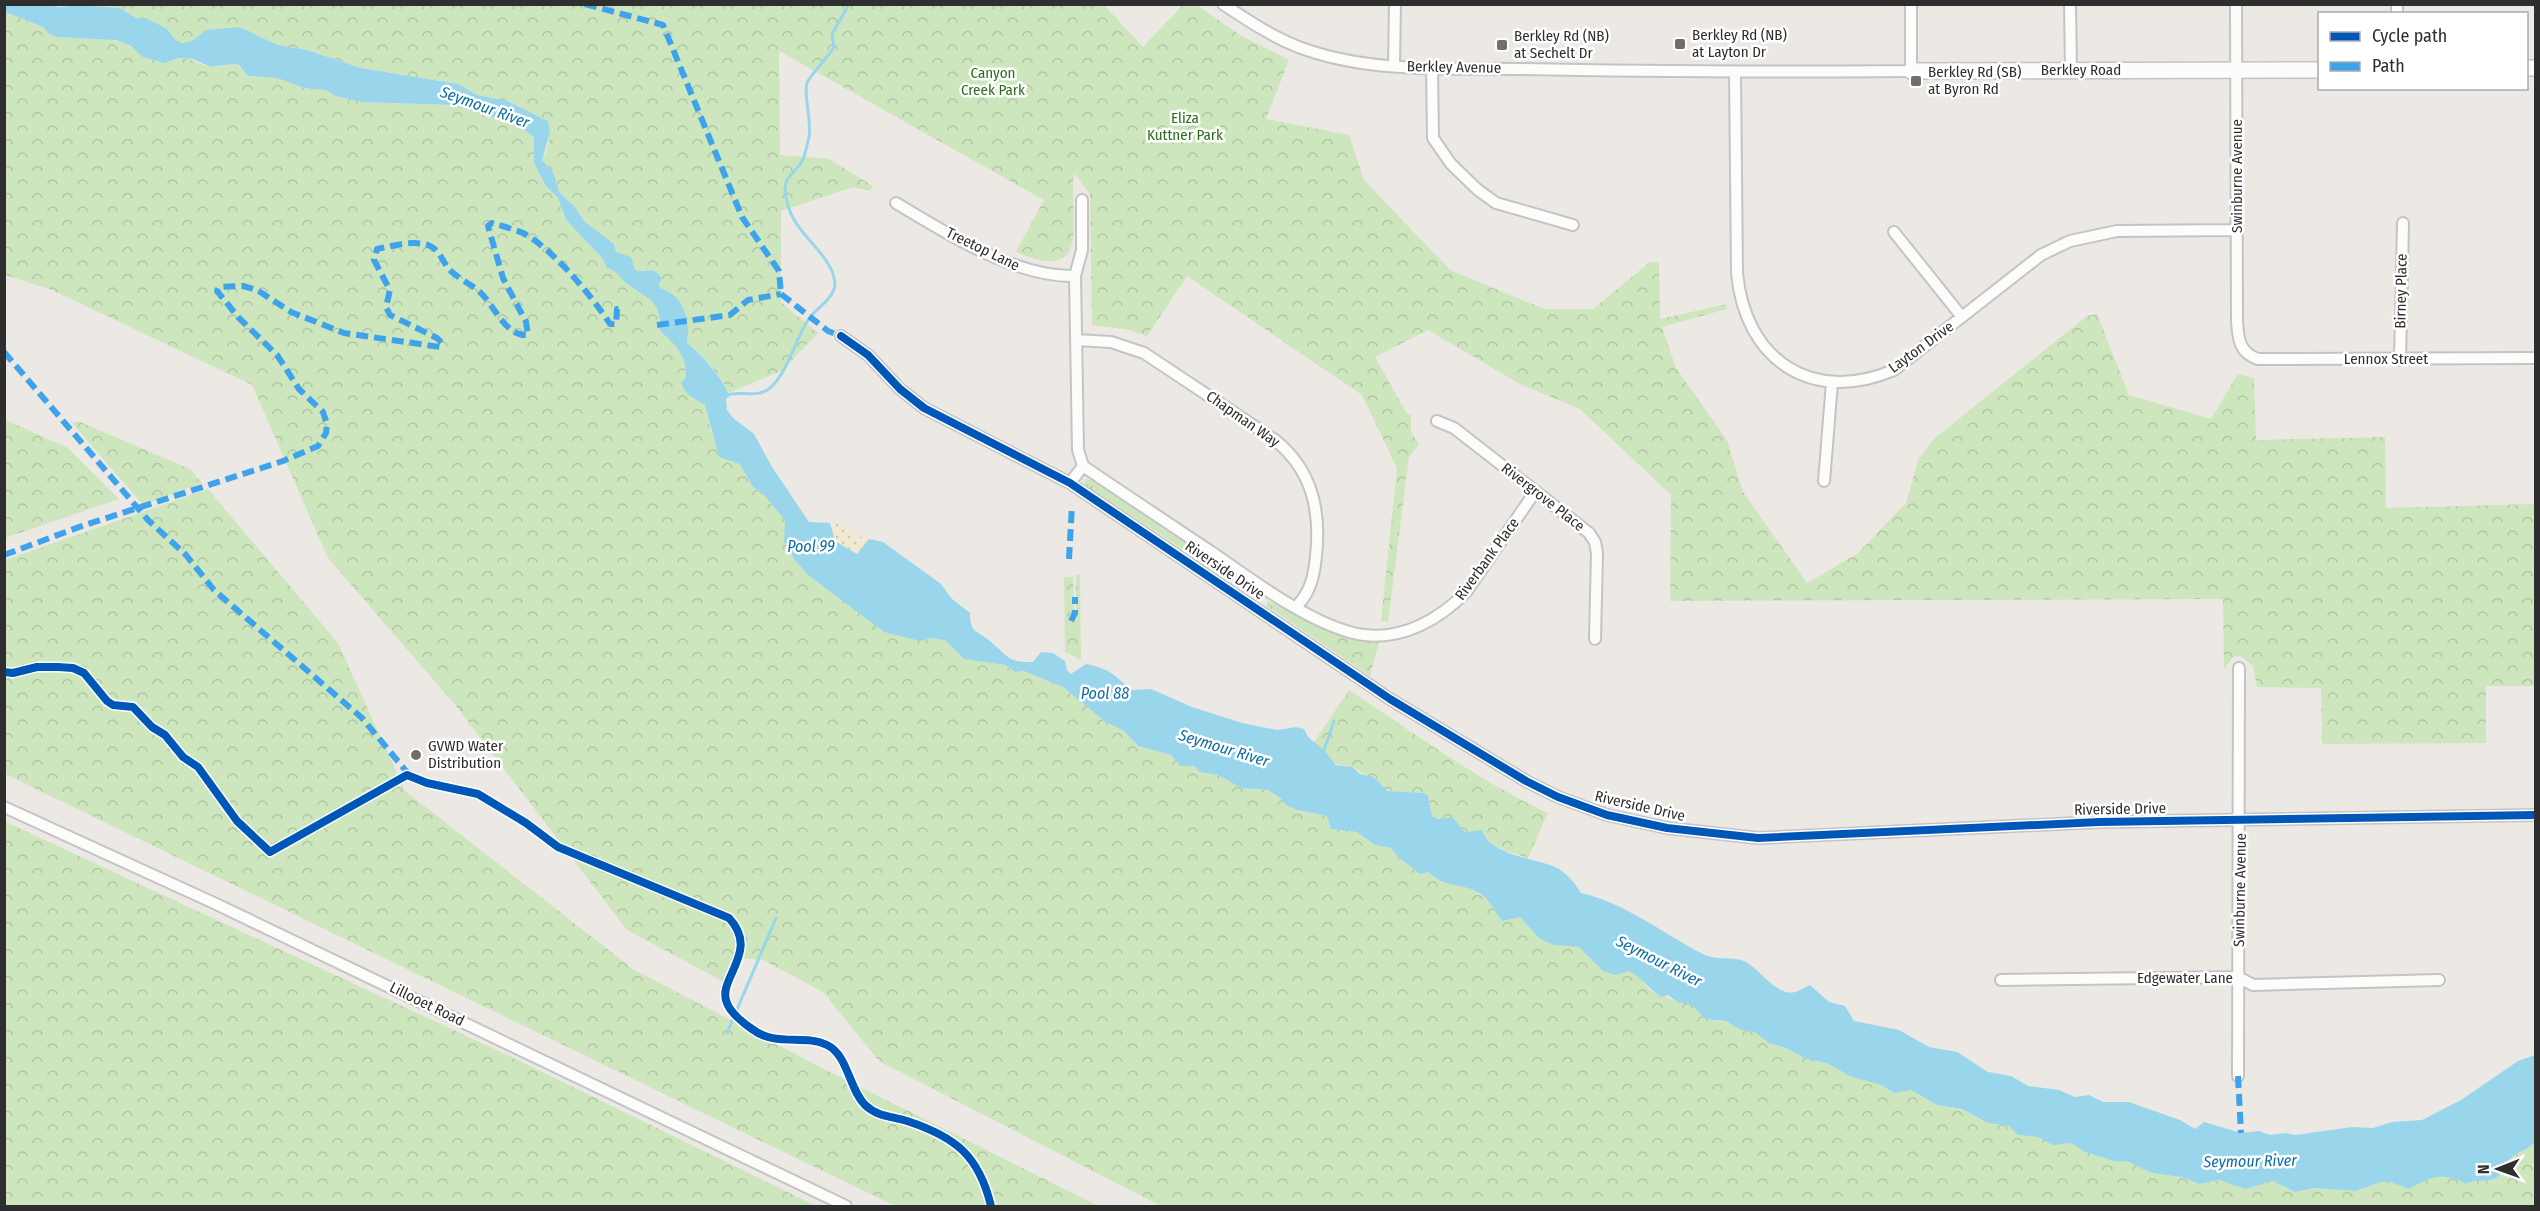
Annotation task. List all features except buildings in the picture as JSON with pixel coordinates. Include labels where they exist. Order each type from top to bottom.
[{"type":"street","name":"Berkley Avenue","points":[[1223,4],[1255,26],[1308,51],[1350,61],[1394,66],[1735,72]]},
{"type":"street","points":[[1394,66],[1395,4]]},
{"type":"street","points":[[1911,4],[1911,71]]},
{"type":"street","points":[[2070,4],[2071,70]]},
{"type":"street","name":"Swinburne Avenue","points":[[2236,4],[2238,336],[2241,348]]},
{"type":"street","points":[[1432,67],[1433,138],[1451,164],[1478,190],[1496,203],[1573,225]]},
{"type":"street","name":"Berkley Road","points":[[1735,72],[2318,70]]},
{"type":"street","name":"Layton Drive","points":[[1735,72],[1737,273],[1745,317],[1761,345],[1774,358],[1803,375],[1832,383],[1864,381],[1894,369],[2041,255],[2070,241],[2117,231],[2237,230]]},
{"type":"street","points":[[1070,483],[1083,466],[1078,450],[1075,276],[1082,250],[1082,200]]},
{"type":"street","name":"Treetop Lane","points":[[896,203],[1014,265],[1035,273],[1075,276]]},
{"type":"street","name":"Birney Place","points":[[2400,360],[2403,223]]},
{"type":"street","points":[[1894,232],[1962,317]]},
{"type":"street","name":"Riverside Drive","points":[[841,336],[868,355],[900,389],[924,408],[1070,483],[1390,699],[1526,781],[1587,809],[1633,822],[1758,838],[2099,822],[2535,815]]},
{"type":"street","name":"Chapman Way","points":[[1077,340],[1111,342],[1144,353],[1258,428],[1292,454],[1314,494],[1319,530],[1314,582],[1297,606]]},
{"type":"street","name":"Lennox Street","points":[[2241,348],[2249,356],[2258,360],[2535,358]]},
{"type":"street","points":[[1824,481],[1832,383]]},
{"type":"street","name":"Rivergrove Place","points":[[1437,421],[1454,428],[1588,533],[1595,542],[1597,553],[1595,639]]},
{"type":"street","name":"Riverside Drive","points":[[1083,466],[1264,588],[1297,606]]},
{"type":"street","name":"Riverbank Place","points":[[1297,606],[1315,617],[1365,635],[1397,633],[1419,626],[1439,616],[1466,592],[1535,492]]},
{"type":"street","points":[[1253,605],[1264,588]]},
{"type":"street","name":"Swinburne Avenue","points":[[2238,1076],[2241,820],[2239,668]]},
{"type":"street","name":"Lillooet Road","points":[[4,807],[235,913],[846,1206]]},
{"type":"street","name":"Edgewater Lane","points":[[2001,980],[2238,977],[2253,985],[2439,980]]},
{"type":"green space","points":[[1103,4],[1143,47],[1183,5],[1197,5],[1240,35],[1289,60],[1266,119],[1349,135],[1364,180],[1450,270],[1544,309],[1593,309],[1650,262],[1659,262],[1660,319],[1726,304],[1727,309],[1662,327],[1676,368],[1727,440],[1743,492],[1807,583],[1857,554],[1906,503],[1918,460],[1935,438],[2087,316],[2097,314],[2129,395],[2211,419],[2238,374],[2254,378],[2256,440],[2385,437],[2386,508],[2535,504],[2535,686],[2486,686],[2486,743],[2322,744],[2321,688],[2257,687],[2253,666],[2241,656],[2233,657],[2224,669],[2223,599],[1670,601],[1671,495],[1580,409],[1520,384],[1428,330],[1375,357],[1407,414],[1411,415],[1411,432],[1419,444],[1409,457],[1388,622],[1381,621],[1397,468],[1362,395],[1187,276],[1147,336],[1125,329],[1092,325],[1090,194],[1074,173],[1074,227],[1072,242],[1067,254],[1058,260],[1041,260],[1016,252],[1044,200],[779,51],[780,155],[829,159],[873,186],[870,191],[853,187],[781,211],[781,302],[818,333],[783,370],[729,393],[711,366],[687,343],[687,317],[675,296],[660,288],[662,278],[659,274],[652,270],[635,270],[616,252],[614,244],[584,221],[574,206],[559,192],[554,174],[542,160],[549,140],[548,121],[507,101],[477,95],[458,84],[361,68],[307,50],[278,45],[239,27],[206,30],[192,41],[182,43],[176,40],[166,28],[145,18],[136,18],[120,8],[80,5]]},
{"type":"green space","points":[[4,12],[43,27],[48,33],[57,37],[110,39],[163,62],[181,58],[190,59],[208,67],[235,64],[248,76],[277,78],[304,88],[326,90],[335,96],[362,102],[453,105],[491,117],[510,120],[534,137],[534,163],[546,186],[558,198],[566,220],[603,259],[607,268],[656,306],[660,331],[680,352],[685,364],[685,379],[705,405],[712,434],[718,446],[740,464],[752,486],[764,495],[786,520],[784,542],[808,575],[885,632],[920,641],[933,638],[946,641],[964,659],[1005,665],[1015,672],[1024,671],[1063,687],[1104,721],[1124,731],[1138,746],[1171,755],[1180,766],[1194,766],[1200,772],[1218,775],[1241,788],[1268,790],[1286,805],[1297,810],[1327,816],[1331,829],[1357,832],[1375,845],[1391,848],[1419,874],[1429,872],[1441,881],[1474,890],[1487,899],[1502,920],[1520,917],[1540,939],[1554,945],[1579,947],[1603,971],[1632,972],[1655,992],[1691,1004],[1705,1019],[1726,1021],[1739,1029],[1756,1033],[1769,1043],[1786,1048],[1806,1059],[1826,1063],[1852,1077],[1881,1085],[1893,1093],[1911,1090],[1937,1105],[1962,1109],[1988,1123],[2009,1126],[2018,1135],[2038,1137],[2053,1144],[2071,1143],[2085,1152],[2114,1161],[2129,1162],[2152,1173],[2181,1177],[2199,1184],[2220,1180],[2245,1188],[2273,1181],[2295,1192],[2314,1188],[2356,1191],[2381,1182],[2390,1182],[2409,1189],[2437,1177],[2450,1178],[2466,1184],[2487,1181],[2499,1176],[2512,1157],[2535,1141],[2535,1206],[1161,1206],[879,1061],[823,992],[763,960],[737,958],[724,982],[627,930],[456,706],[328,558],[252,385],[52,290],[5,275]]},
{"type":"green space","points":[[4,419],[68,448],[119,499],[5,538]]},
{"type":"green space","points":[[71,422],[80,422],[190,469],[202,483],[143,505]]},
{"type":"green space","points":[[1086,479],[1092,480],[1248,586],[1249,591],[1088,487],[1084,483]]},
{"type":"green space","points":[[208,489],[338,643],[405,791],[633,969],[824,1069],[1099,1206],[895,1206],[5,774],[5,560]]},
{"type":"green space","points":[[1076,575],[1080,575],[1081,660],[1065,652],[1064,577],[1073,577],[1074,613],[1070,621],[1072,622],[1076,613]]},
{"type":"green space","points":[[1268,601],[1318,625],[1311,636],[1267,606]]},
{"type":"green space","points":[[1318,625],[1349,637],[1379,642],[1370,676],[1311,636]]},
{"type":"green space","points":[[1349,690],[1471,771],[1548,813],[1528,858],[1495,846],[1482,830],[1465,832],[1452,817],[1438,819],[1432,816],[1428,796],[1424,793],[1390,791],[1356,769],[1333,762],[1314,742]]},
{"type":"green space","points":[[4,821],[516,1059],[816,1206],[5,1206]]},
{"type":"sand","points":[[837,521],[861,537],[869,539],[857,554],[834,541],[830,523]]},
{"type":"water","points":[[5,5],[59,7],[80,5],[120,8],[136,18],[145,18],[166,28],[176,40],[182,43],[192,41],[206,30],[239,27],[278,45],[307,50],[361,68],[458,84],[477,95],[507,101],[548,121],[550,132],[542,160],[554,174],[559,192],[574,206],[584,221],[614,244],[616,252],[631,257],[635,270],[652,271],[659,274],[662,278],[660,288],[675,296],[687,317],[687,343],[712,368],[724,384],[729,397],[726,399],[727,410],[733,418],[754,434],[772,467],[809,522],[830,523],[835,541],[857,554],[869,539],[883,542],[941,584],[952,599],[970,613],[973,629],[1013,660],[1033,662],[1041,652],[1053,653],[1065,661],[1067,670],[1071,674],[1086,664],[1095,666],[1112,674],[1132,690],[1151,689],[1192,707],[1242,723],[1277,730],[1296,727],[1304,729],[1308,737],[1324,750],[1336,765],[1352,767],[1360,774],[1373,777],[1388,791],[1424,793],[1428,796],[1432,816],[1438,819],[1452,817],[1465,832],[1482,830],[1494,845],[1503,850],[1555,867],[1570,878],[1581,893],[1629,911],[1703,954],[1744,961],[1783,991],[1791,993],[1810,985],[1829,1002],[1845,1006],[1854,1021],[1899,1030],[1929,1047],[1957,1052],[1988,1072],[2011,1076],[2028,1086],[2059,1090],[2075,1097],[2089,1095],[2103,1102],[2129,1102],[2180,1120],[2195,1129],[2204,1122],[2241,1133],[2259,1131],[2270,1135],[2286,1133],[2295,1135],[2352,1127],[2373,1128],[2392,1122],[2422,1120],[2461,1100],[2518,1061],[2535,1055],[2535,1141],[2512,1157],[2499,1176],[2487,1181],[2466,1184],[2450,1178],[2437,1177],[2409,1189],[2390,1182],[2381,1182],[2356,1191],[2314,1188],[2295,1192],[2273,1181],[2245,1189],[2220,1180],[2199,1184],[2181,1177],[2152,1173],[2129,1162],[2114,1161],[2085,1152],[2071,1143],[2053,1145],[2038,1137],[2018,1135],[2009,1126],[1988,1123],[1962,1109],[1937,1105],[1911,1090],[1894,1093],[1881,1085],[1852,1077],[1826,1063],[1806,1059],[1786,1048],[1769,1043],[1756,1033],[1739,1029],[1726,1021],[1705,1019],[1691,1004],[1679,1003],[1668,995],[1662,997],[1628,971],[1616,975],[1603,971],[1579,947],[1554,945],[1540,939],[1520,917],[1502,921],[1481,894],[1441,881],[1429,872],[1419,874],[1391,848],[1375,845],[1357,832],[1331,829],[1327,816],[1297,810],[1286,805],[1268,790],[1241,788],[1218,775],[1200,772],[1194,766],[1180,766],[1171,755],[1138,746],[1124,731],[1104,721],[1063,687],[1024,671],[1015,672],[1005,665],[964,659],[946,641],[933,638],[920,641],[884,632],[808,575],[784,542],[785,520],[764,495],[752,486],[740,464],[719,457],[705,405],[691,396],[683,387],[681,382],[685,379],[686,371],[683,358],[676,346],[660,331],[656,306],[607,268],[603,259],[566,220],[558,198],[546,186],[534,163],[534,137],[510,120],[491,117],[453,105],[362,102],[335,96],[326,90],[304,88],[277,78],[248,76],[239,65],[233,64],[211,67],[193,59],[179,58],[165,63],[143,57],[131,46],[116,40],[57,37],[48,33],[43,27],[5,12]]},
{"type":"waterway","points":[[727,395],[755,394],[770,388],[787,365],[808,320],[829,298],[835,287],[833,273],[826,260],[792,216],[785,186],[802,160],[809,137],[807,83],[834,47],[832,34],[849,4]]},
{"type":"waterway","points":[[1323,753],[1334,721]]},
{"type":"waterway","points":[[727,1033],[776,918]]},
{"type":"marked path","points":[[585,4],[663,25],[742,217],[779,271],[781,294]]},
{"type":"marked path","points":[[4,555],[82,526],[283,461],[318,446],[326,433],[327,424],[323,412],[299,389],[277,355],[239,318],[217,291],[219,287],[243,286],[257,290],[291,312],[344,333],[440,347],[442,343],[437,338],[390,315],[386,307],[390,290],[374,260],[377,249],[402,244],[422,244],[436,250],[452,272],[479,291],[506,325],[513,331],[528,335],[526,322],[503,278],[488,226],[492,223],[523,233],[547,250],[582,287],[610,324],[616,324],[617,309],[620,309]]},
{"type":"marked path","points":[[781,294],[828,331],[841,336]]},
{"type":"marked path","points":[[657,325],[730,315],[748,300],[781,294]]},
{"type":"marked path","points":[[4,352],[148,520],[186,555],[214,590],[362,718],[411,777]]},
{"type":"marked path","points":[[1069,559],[1072,505]]},
{"type":"marked path","points":[[1071,621],[1075,613],[1075,597]]},
{"type":"marked path","points":[[2238,1076],[2241,1133]]},
{"type":"cycle path","points":[[841,336],[868,355],[900,389],[924,408],[1070,483],[1390,699],[1526,781],[1558,797],[1607,815],[1667,828],[1758,838],[2099,822],[2536,815]]},
{"type":"cycle path","points":[[4,672],[13,673],[37,667],[58,667],[73,668],[84,673],[107,701],[113,705],[133,707],[152,727],[165,735],[183,757],[198,767],[237,821],[270,852],[407,775],[427,783],[478,794],[526,823],[558,847],[729,918],[738,930],[741,942],[740,954],[725,994],[727,1003],[734,1014],[745,1024],[770,1038],[809,1040],[827,1045],[834,1050],[840,1056],[855,1090],[870,1109],[924,1127],[939,1134],[963,1151],[980,1174],[991,1206]]},
{"type":"place","name":"Berkley Rd (NB) at Layton Dr","points":[[1680,44]]},
{"type":"place","name":"Berkley Rd (NB) at Sechelt Dr","points":[[1502,45]]},
{"type":"place","name":"Berkley Rd (SB) at Byron Rd","points":[[1916,81]]},
{"type":"place","name":"GVWD Water Distribution","points":[[416,755]]},
{"type":"park label","name":"Canyon Creek Park","points":[[993,82]]},
{"type":"park label","name":"Eliza Kuttner Park","points":[[1185,126]]},
{"type":"water label","name":"Seymour River","points":[[485,107]]},
{"type":"water label","name":"Pool 99","points":[[811,546]]},
{"type":"water label","name":"Pool 88","points":[[1105,693]]},
{"type":"water label","name":"Seymour River","points":[[1224,748]]},
{"type":"water label","name":"Seymour River","points":[[1659,961]]},
{"type":"water label","name":"Seymour River","points":[[2250,1161]]}]
